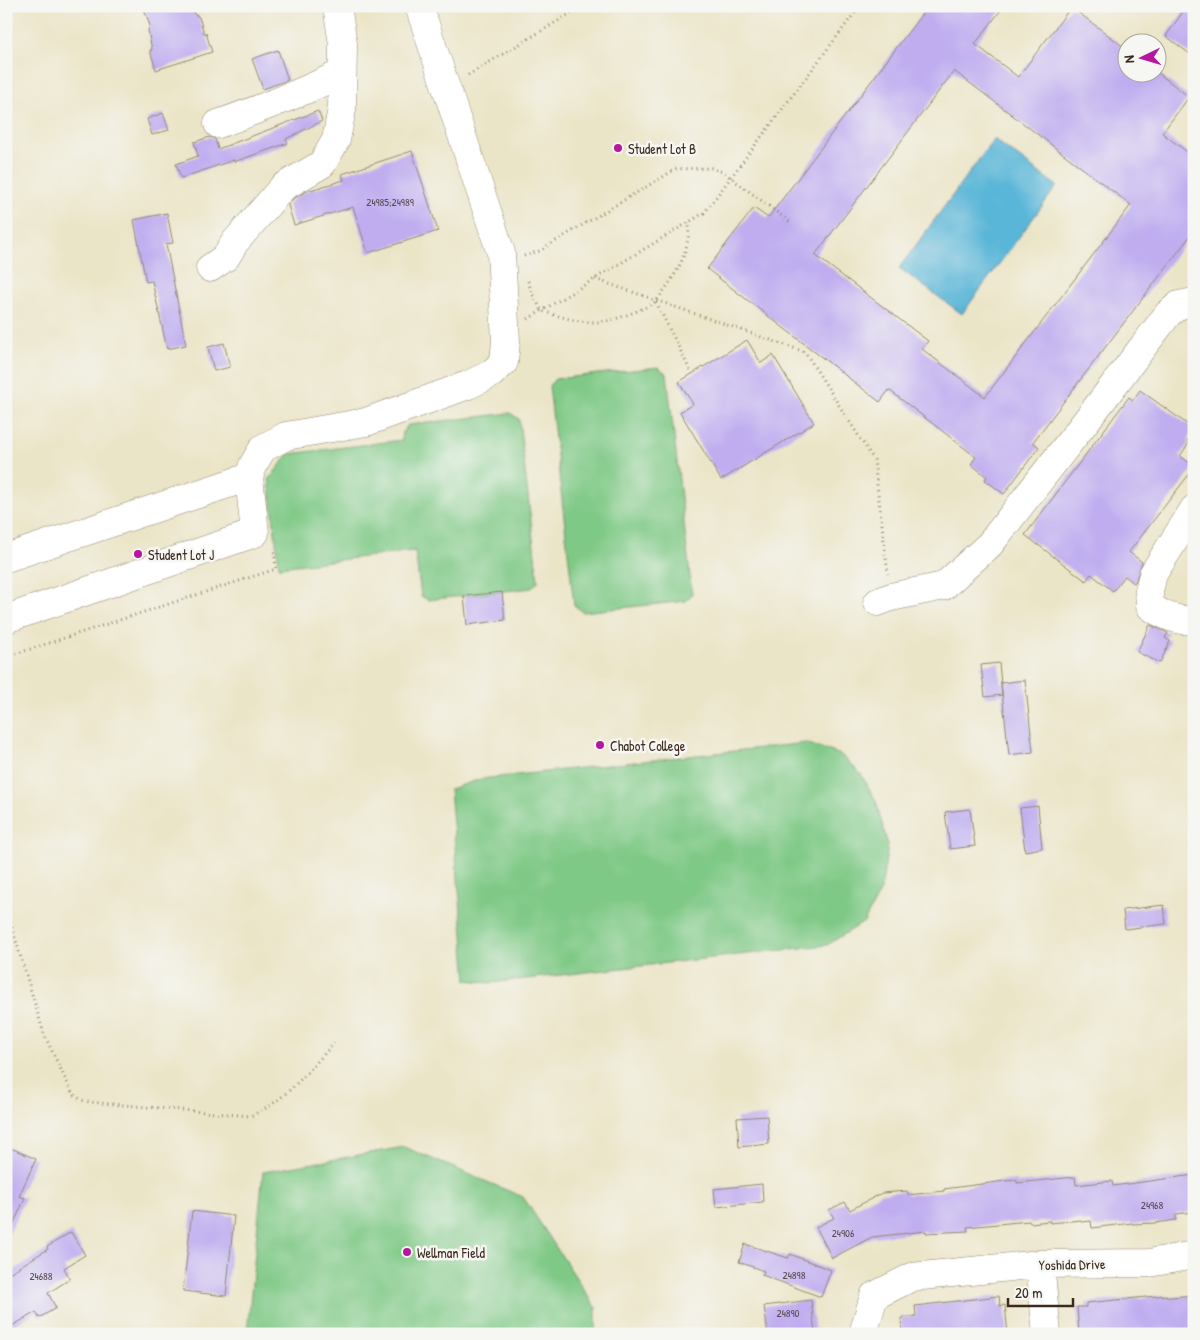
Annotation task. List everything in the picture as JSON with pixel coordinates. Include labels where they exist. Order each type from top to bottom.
[{"type":"street","points":[[210,268],[226,257],[235,242],[283,187],[322,164],[336,140],[342,109],[343,44],[337,6]]},
{"type":"street","points":[[6,619],[255,533],[249,476],[263,448],[286,436],[366,422],[468,385],[491,374],[504,362],[518,273],[501,253],[443,47],[419,6]]},
{"type":"street","points":[[218,124],[308,89],[342,73]]},
{"type":"street","points":[[885,600],[944,586],[990,544],[1168,314],[1179,305],[1194,302]]},
{"type":"street","points":[[6,558],[249,476]]},
{"type":"street","points":[[1194,509],[1153,574],[1149,590],[1150,606],[1159,613],[1194,620]]},
{"type":"street","name":"Yoshida Drive","points":[[863,1334],[874,1296],[912,1277],[1040,1264],[1149,1263],[1194,1254]]},
{"type":"street","points":[[1040,1264],[1047,1334]]},
{"type":"path","points":[[467,76],[583,6]]},
{"type":"path","points":[[522,257],[539,250],[676,169],[711,168],[723,172],[790,222]]},
{"type":"path","points":[[519,249],[522,257],[518,273],[542,311],[575,321],[606,322],[629,314],[656,301],[672,280],[685,252],[689,236],[689,222]]},
{"type":"path","points":[[595,279],[805,352],[874,460],[885,600]]},
{"type":"path","points":[[656,301],[692,374]]},
{"type":"path","points":[[6,908],[44,1034],[72,1093],[81,1100],[250,1116],[264,1110],[283,1097],[334,1043]]},
{"type":"green space","points":[[658,367],[667,374],[692,594],[686,601],[583,612],[574,605],[549,386],[555,379]]},
{"type":"green space","points":[[510,413],[519,419],[538,581],[532,588],[428,600],[421,596],[415,551],[279,567],[269,479],[289,454],[402,440],[402,433],[408,425]]},
{"type":"green space","points":[[806,743],[841,755],[861,774],[876,801],[888,846],[881,890],[864,922],[827,945],[490,983],[467,980],[450,789],[481,779]]},
{"type":"green space","name":"Wellman Field","points":[[404,1147],[523,1197],[596,1308],[596,1334],[247,1334],[263,1172]]},
{"type":"water","points":[[994,139],[1057,186],[962,314],[899,268]]},
{"type":"building","points":[[143,6],[192,6],[194,14],[199,17],[204,33],[206,33],[212,52],[156,70],[150,50],[152,50],[148,30],[150,26]]},
{"type":"building","points":[[928,6],[1004,6],[975,44],[1018,77],[1071,7],[1118,42],[1118,82],[1168,81],[1189,97],[1162,133],[1194,157],[1194,231],[1033,442],[1039,447],[1004,494],[985,480],[987,477],[971,464],[976,457],[889,390],[880,402],[707,269],[754,208],[768,218]],"holes":[[[954,71],[1131,205],[985,397],[922,349],[928,341],[815,255]]]},
{"type":"building","points":[[1187,6],[1194,6],[1194,57],[1168,38],[1168,33]]},
{"type":"building","points":[[278,50],[288,80],[263,89],[252,59]]},
{"type":"building","points":[[318,111],[322,121],[286,139],[288,143],[181,178],[176,164],[198,156],[194,142],[210,137],[215,139],[218,149]]},
{"type":"building","points":[[163,113],[169,130],[152,135],[147,119]]},
{"type":"building","points":[[412,151],[438,231],[368,253],[353,207],[294,225],[288,205],[293,199],[307,191],[344,180],[342,174]]},
{"type":"building","points":[[167,213],[173,243],[166,244],[186,345],[167,349],[152,281],[146,282],[134,220]]},
{"type":"building","points":[[747,340],[761,363],[773,355],[814,423],[721,480],[680,412],[693,404],[679,382]]},
{"type":"building","points":[[224,343],[230,367],[214,371],[208,347]]},
{"type":"building","points":[[1140,390],[1194,429],[1187,441],[1189,443],[1180,456],[1194,466],[1194,468],[1129,552],[1142,562],[1135,582],[1125,576],[1113,591],[1091,574],[1086,581],[1025,535],[1129,397],[1133,400]]},
{"type":"building","points":[[502,592],[505,620],[467,625],[464,596]]},
{"type":"building","points":[[1150,625],[1168,633],[1165,638],[1170,641],[1160,663],[1137,652]]},
{"type":"building","points":[[999,663],[1002,695],[985,697],[981,665]]},
{"type":"building","points":[[1025,680],[1033,752],[1009,755],[1001,683]]},
{"type":"building","points":[[1038,806],[1042,848],[1025,851],[1020,808]]},
{"type":"building","points":[[970,809],[975,846],[950,849],[945,812]]},
{"type":"building","points":[[1164,905],[1166,924],[1125,929],[1123,910]]},
{"type":"building","points":[[767,1116],[769,1144],[739,1147],[737,1118]]},
{"type":"building","points":[[6,1146],[36,1159],[19,1196],[25,1198],[6,1241]]},
{"type":"building","points":[[1194,1175],[1194,1212],[1176,1214],[1176,1220],[1156,1223],[1132,1223],[1092,1228],[1091,1221],[1030,1223],[1029,1221],[967,1227],[968,1231],[926,1233],[926,1231],[872,1237],[832,1258],[816,1227],[834,1218],[829,1210],[845,1202],[850,1210],[882,1193],[907,1191],[908,1195],[1005,1181],[1017,1180],[1017,1183],[1075,1177],[1076,1185],[1112,1181],[1113,1186]]},
{"type":"building","points":[[762,1184],[763,1202],[716,1207],[714,1189]]},
{"type":"building","points":[[192,1211],[234,1216],[226,1296],[183,1291]]},
{"type":"building","points":[[71,1232],[85,1255],[64,1268],[70,1279],[48,1293],[56,1308],[39,1318],[36,1312],[12,1326],[6,1316],[6,1275]]},
{"type":"building","points":[[745,1244],[788,1258],[790,1254],[831,1270],[821,1297],[762,1275],[764,1271],[739,1262]]},
{"type":"building","points":[[1167,1295],[1167,1297],[1172,1297],[1194,1295],[1194,1334],[1079,1334],[1077,1307],[1086,1307],[1086,1303]]},
{"type":"building","points":[[999,1296],[1000,1306],[1005,1305],[1008,1334],[902,1334],[901,1318],[916,1316],[915,1306]]},
{"type":"building","points":[[811,1300],[815,1334],[768,1334],[764,1306]]},
{"type":"place","name":"Student Lot B","points":[[618,148]]},
{"type":"place","name":"Student Lot J","points":[[138,554]]},
{"type":"place","name":"Chabot College","points":[[600,745]]},
{"type":"place","name":"Wellman Field","points":[[407,1252]]}]
